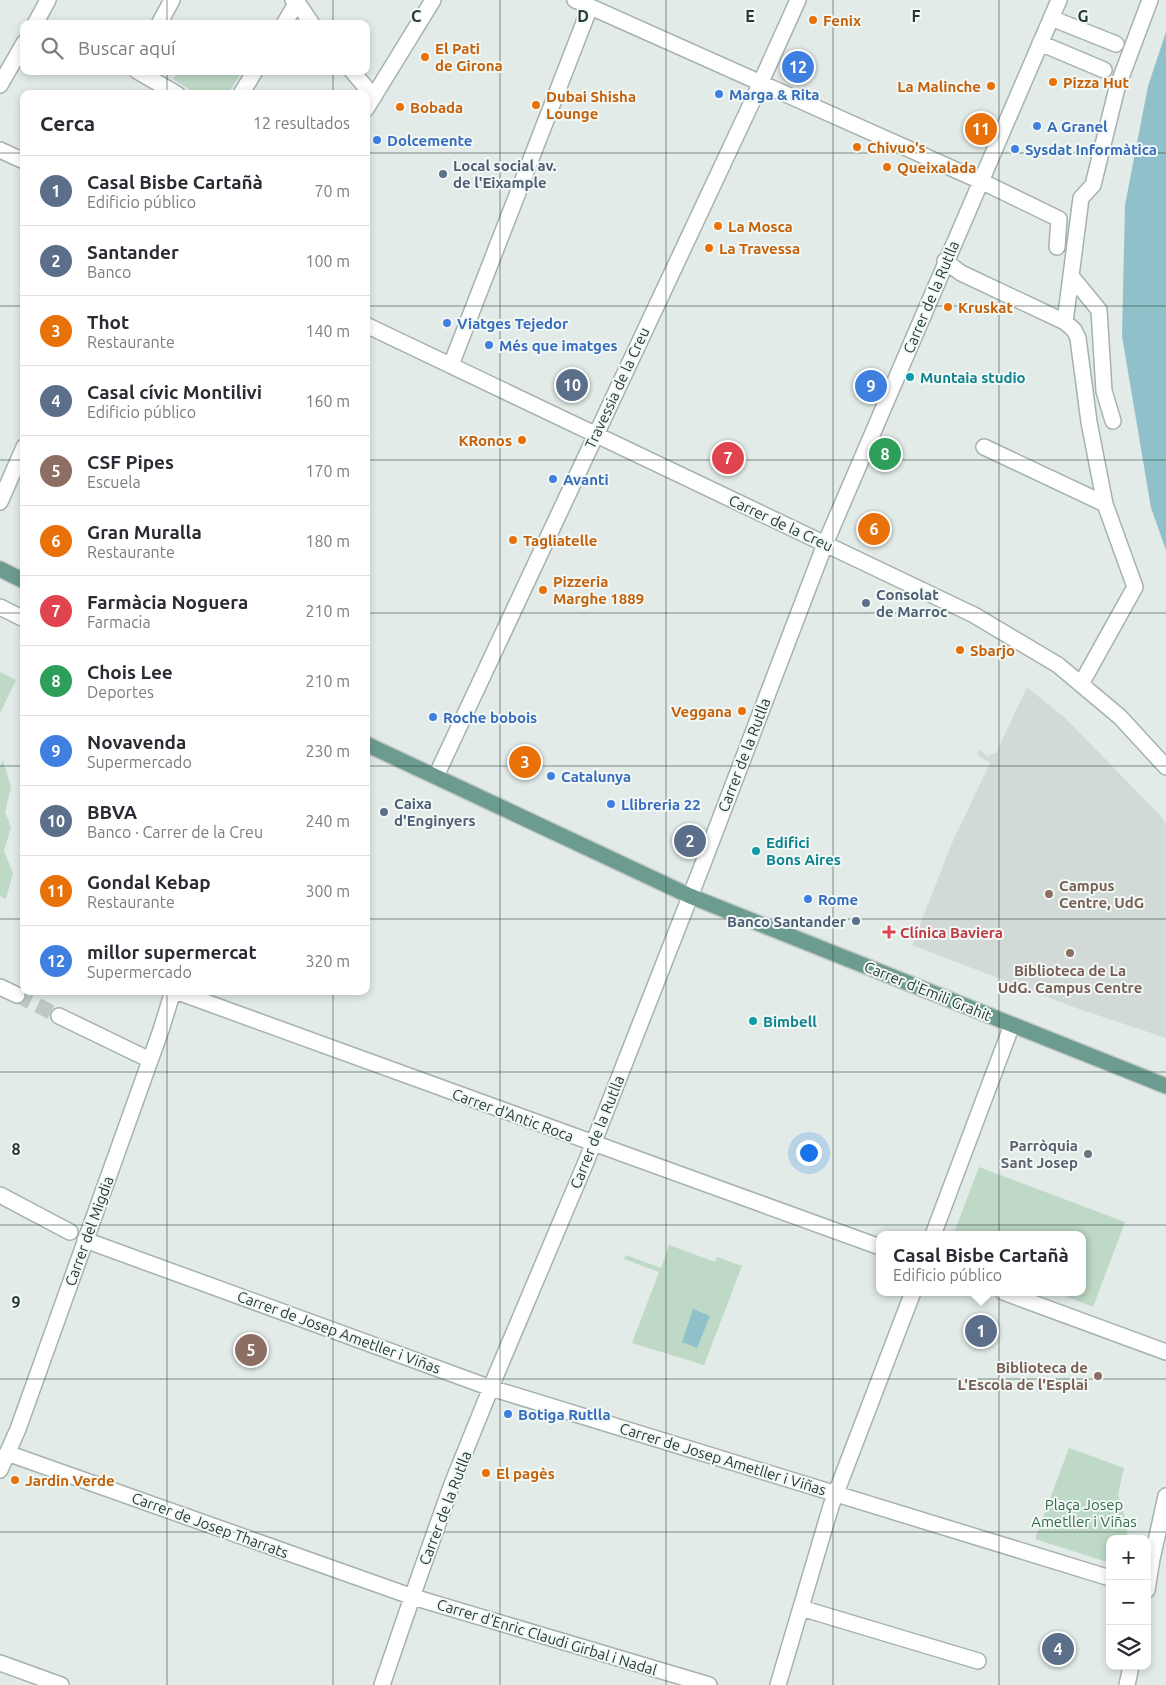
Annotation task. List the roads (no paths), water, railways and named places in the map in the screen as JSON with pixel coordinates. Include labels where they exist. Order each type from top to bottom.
[{"type":"main road","points":[[0,569],[20,579]]},
{"type":"main road","name":"Carrer d'Emili Grahit","points":[[370,746],[690,896],[1166,1086]]},
{"type":"street","points":[[37,20],[48,0]]},
{"type":"street","points":[[161,20],[172,0]]},
{"type":"street","points":[[370,103],[433,0]]},
{"type":"street","points":[[575,0],[1059,218],[1056,247]]},
{"type":"street","name":"Travessia de la Creu","points":[[436,776],[798,0]]},
{"type":"street","name":"Carrer de la Rutlla","points":[[382,1685],[452,1484],[592,1144],[690,896],[825,544],[1059,0]]},
{"type":"street","points":[[1065,322],[1068,267],[1081,198],[1093,185],[1111,73],[1122,47],[1150,0]]},
{"type":"street","points":[[286,20],[295,1],[308,20]]},
{"type":"street","points":[[451,366],[590,7]]},
{"type":"street","points":[[1051,18],[1122,47]]},
{"type":"street","points":[[1040,43],[1111,73]]},
{"type":"street","points":[[0,85],[20,50]]},
{"type":"street","points":[[144,75],[170,90]]},
{"type":"street","points":[[244,90],[253,75]]},
{"type":"street","points":[[354,75],[363,90]]},
{"type":"street","points":[[0,150],[20,159]]},
{"type":"street","points":[[946,262],[961,273],[1065,322],[1074,330],[1078,338],[1089,422],[1106,504],[1135,587],[1081,684]]},
{"type":"street","points":[[1068,267],[1099,310],[1104,391],[1113,421]]},
{"type":"street","name":"Carrer de la Creu","points":[[370,327],[974,615],[1058,665],[1120,717],[1166,767]]},
{"type":"street","points":[[984,447],[1106,504]]},
{"type":"street","points":[[0,502],[20,456]]},
{"type":"street","points":[[0,607],[20,616]]},
{"type":"street","points":[[0,987],[16,995]]},
{"type":"street","name":"Carrer del Migdia","points":[[0,1470],[18,1429],[173,995]]},
{"type":"street","name":"Carrer d'Antic Roca","points":[[185,995],[876,1246]]},
{"type":"street","points":[[59,1016],[150,1060]]},
{"type":"street","points":[[935,1231],[1012,1025]]},
{"type":"street","points":[[0,1195],[70,1232]]},
{"type":"street","name":"Carrer de Josep Ametller i Viñas","points":[[85,1240],[491,1388],[1106,1577]]},
{"type":"street","points":[[778,1685],[828,1516],[911,1296]]},
{"type":"street","points":[[1014,1296],[1166,1352]]},
{"type":"street","name":"Carrer de Josep Tharrats","points":[[7,1454],[413,1597]]},
{"type":"street","points":[[1148,1580],[1166,1496]]},
{"type":"street","name":"Carrer d'Enric Claudi Girbal i Nadal","points":[[413,1597],[709,1685]]},
{"type":"street","points":[[801,1608],[978,1661]]},
{"type":"street","points":[[0,1663],[61,1685]]},
{"type":"street","points":[[1127,1685],[1130,1670]]},
{"type":"water","points":[[1166,32],[1166,550],[1151,508],[1122,336],[1125,205],[1148,86]]},
{"type":"water","points":[[693,1309],[710,1316],[697,1348],[682,1342]]},
{"type":"tunnel","points":[[17,995],[59,1016]]},
{"type":"place","name":"Fenix","points":[[813,20]]},
{"type":"place","name":"El Pati de Girona","points":[[425,57]]},
{"type":"place","name":"millor supermercat","points":[[798,67]]},
{"type":"place","name":"Pizza Hut","points":[[1053,82]]},
{"type":"place","name":"La Malinche","points":[[991,86]]},
{"type":"place","name":"Marga & Rita","points":[[719,94]]},
{"type":"place","name":"Dubai Shisha Lounge","points":[[536,105]]},
{"type":"place","name":"Bobada","points":[[400,107]]},
{"type":"place","name":"A Granel","points":[[1037,126]]},
{"type":"place","name":"Gondal Kebap","points":[[981,129]]},
{"type":"place","name":"Dolcemente","points":[[377,140]]},
{"type":"place","name":"Chivuo's","points":[[857,147]]},
{"type":"place","name":"Sysdat Informàtica","points":[[1015,149]]},
{"type":"place","name":"Queixalada","points":[[887,167]]},
{"type":"place","name":"Local social av. de l'Eixample","points":[[443,174]]},
{"type":"place","name":"La Mosca","points":[[718,226]]},
{"type":"place","name":"La Travessa","points":[[709,248]]},
{"type":"place","name":"Kruskat","points":[[948,307]]},
{"type":"place","name":"Viatges Tejedor","points":[[447,323]]},
{"type":"place","name":"Més que imatges","points":[[489,345]]},
{"type":"place","name":"Muntaia studio","points":[[910,377]]},
{"type":"place","name":"BBVA","points":[[572,385]]},
{"type":"place","name":"Novavenda","points":[[871,386]]},
{"type":"place","name":"KRonos","points":[[522,440]]},
{"type":"place","name":"Chois Lee","points":[[885,454]]},
{"type":"place","name":"Farmàcia Noguera","points":[[728,458]]},
{"type":"place","name":"Avanti","points":[[553,479]]},
{"type":"place","name":"Gran Muralla","points":[[874,529]]},
{"type":"place","name":"Tagliatelle","points":[[513,540]]},
{"type":"place","name":"Pizzeria Marghe 1889","points":[[543,590]]},
{"type":"place","name":"Consolat de Marroc","points":[[866,603]]},
{"type":"place","name":"Sbarjo","points":[[960,650]]},
{"type":"place","name":"Veggana","points":[[742,711]]},
{"type":"place","name":"Roche bobois","points":[[433,717]]},
{"type":"place","name":"Thot","points":[[525,762]]},
{"type":"place","name":"Catalunya","points":[[551,776]]},
{"type":"place","name":"Llibreria 22","points":[[611,804]]},
{"type":"place","name":"Caixa d'Enginyers","points":[[384,812]]},
{"type":"place","name":"Santander","points":[[690,841]]},
{"type":"place","name":"Edifici Bons Aires","points":[[756,851]]},
{"type":"place","name":"Campus Centre, UdG","points":[[1049,894]]},
{"type":"place","name":"Rome","points":[[808,899]]},
{"type":"place","name":"Banco Santander","points":[[856,921]]},
{"type":"place","name":"Clínica Baviera","points":[[889,932]]},
{"type":"place","name":"Biblioteca de La UdG. Campus Centre","points":[[1070,953]]},
{"type":"place","name":"Bimbell","points":[[753,1021]]},
{"type":"place","name":"Parròquia Sant Josep","points":[[1088,1154]]},
{"type":"place","name":"Casal Bisbe Cartañà","points":[[981,1331]]},
{"type":"place","name":"CSF Pipes","points":[[251,1350]]},
{"type":"place","name":"Biblioteca de L'Escola de l'Esplai","points":[[1098,1376]]},
{"type":"place","name":"Botiga Rutlla","points":[[508,1414]]},
{"type":"place","name":"El pagès","points":[[486,1473]]},
{"type":"place","name":"Jardin Verde","points":[[15,1480]]},
{"type":"place","name":"Casal cívic Montilivi","points":[[1058,1649]]},
{"type":"park label","name":"Plaça Josep Ametller i Viñas","points":[[1084,1512]]}]
